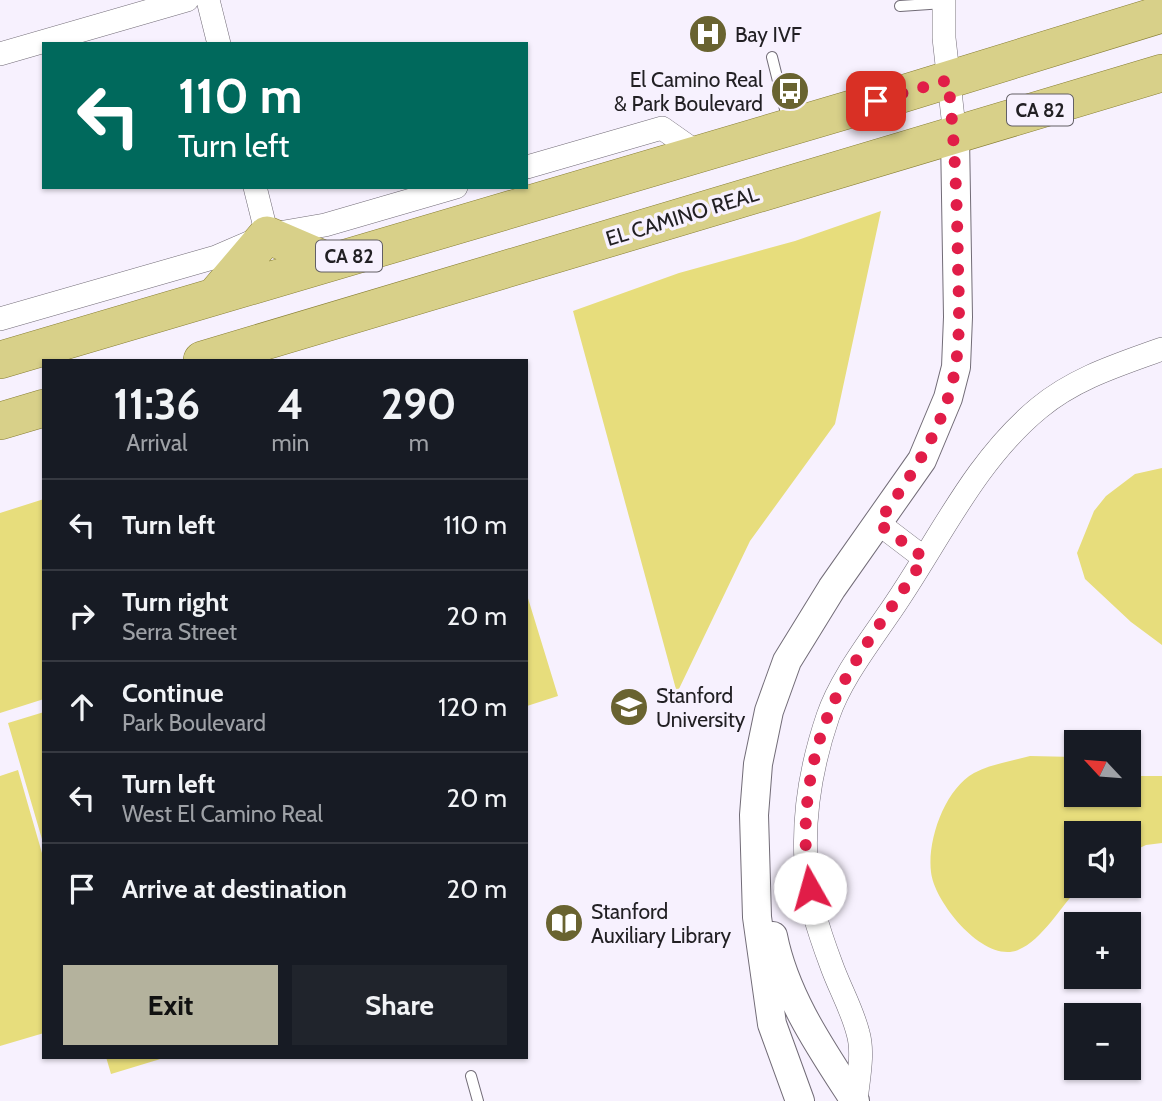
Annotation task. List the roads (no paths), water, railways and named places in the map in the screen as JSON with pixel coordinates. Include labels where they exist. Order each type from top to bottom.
[{"type":"main road","name":"CA 82","points":[[0,360],[948,80],[1162,14]]},
{"type":"main road","name":"EL CAMINO REAL","points":[[205,359],[1162,73]]},
{"type":"main road","points":[[215,296],[267,236],[330,262]]},
{"type":"main road","points":[[0,421],[42,409]]},
{"type":"street","points":[[0,54],[187,0]]},
{"type":"street","points":[[208,0],[218,42]]},
{"type":"street","points":[[800,1101],[772,1024],[757,917],[754,815],[758,764],[769,711],[788,661],[813,615],[922,460],[948,398],[956,367],[958,286],[954,136],[944,1]]},
{"type":"street","points":[[528,167],[662,128],[699,154]]},
{"type":"street","points":[[255,189],[267,236]]},
{"type":"street","points":[[0,319],[215,257],[267,236],[326,225],[449,189]]},
{"type":"street","points":[[856,1101],[860,1068],[859,1035],[848,993],[831,965],[814,911],[806,864],[806,814],[814,762],[829,713],[853,669],[983,467],[1009,436],[1068,386],[1162,349]]},
{"type":"street","points":[[878,523],[924,558]]},
{"type":"street","points":[[755,862],[776,953],[797,1003],[813,1037],[856,1101]]},
{"type":"lane","points":[[900,6],[944,1]]},
{"type":"lane","points":[[772,57],[789,127]]},
{"type":"lane","points":[[471,1076],[478,1101]]},
{"type":"place","name":"Bay IVF","points":[[708,34]]},
{"type":"place","name":"El Camino Real & Park Boulevard","points":[[790,91]]},
{"type":"place","name":"Stanford University","points":[[629,707]]},
{"type":"place","name":"Stanford Auxiliary Library","points":[[564,923]]}]
